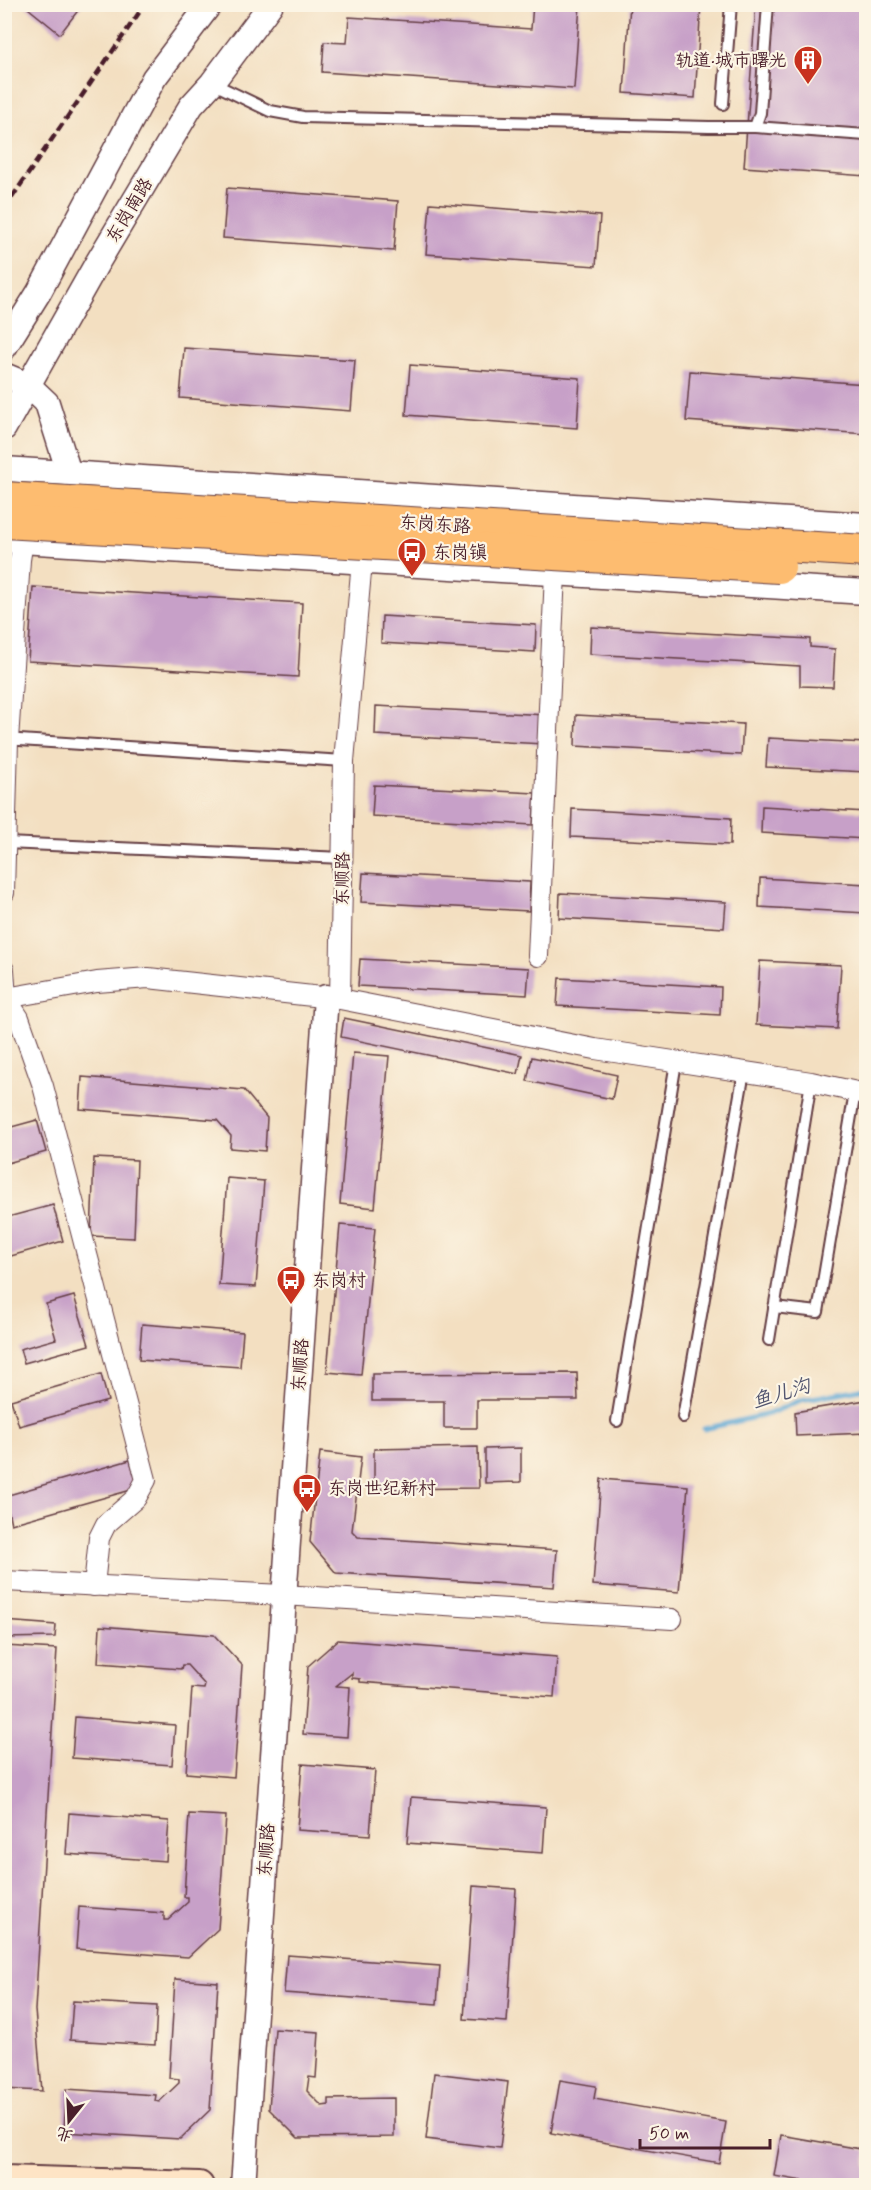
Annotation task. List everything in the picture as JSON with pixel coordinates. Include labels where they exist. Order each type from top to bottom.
[{"type":"main road","name":"东岗东路","points":[[4,498],[867,551]]},
{"type":"main road","name":"东岗东路","points":[[11,534],[867,572]]},
{"type":"main road","points":[[4,2180],[199,2186]]},
{"type":"street","points":[[4,348],[39,292],[154,78],[210,4]]},
{"type":"street","name":"东岗南路","points":[[4,428],[96,265],[191,106],[212,83],[271,4]]},
{"type":"street","points":[[4,375],[28,385],[47,403],[69,473]]},
{"type":"street","points":[[4,469],[867,525]]},
{"type":"street","points":[[387,563],[394,496]]},
{"type":"street","points":[[4,893],[6,740],[20,560],[11,534],[387,563],[867,592]]},
{"type":"street","name":"东顺路","points":[[243,2186],[284,1595],[343,858],[344,761],[362,561]]},
{"type":"street","points":[[538,956],[555,573]]},
{"type":"street","points":[[4,970],[6,998],[19,1018],[43,1086],[146,1480],[136,1498],[106,1524],[99,1538],[94,1586]]},
{"type":"street","points":[[6,998],[97,982],[148,978],[333,998],[595,1049],[811,1082],[861,1093]]},
{"type":"street","points":[[4,1581],[284,1595],[672,1619]]},
{"type":"lane","points":[[723,104],[731,4]]},
{"type":"lane","points":[[755,127],[760,113],[768,4]]},
{"type":"lane","points":[[212,83],[270,111],[303,117],[755,127],[867,135]]},
{"type":"lane","points":[[6,740],[344,761]]},
{"type":"lane","points":[[5,831],[343,858]]},
{"type":"lane","points":[[617,1421],[676,1062]]},
{"type":"lane","points":[[683,1417],[744,1072]]},
{"type":"lane","points":[[769,1340],[811,1082]]},
{"type":"lane","points":[[774,1307],[818,1312],[861,1093]]},
{"type":"building","points":[[23,4],[83,4],[60,34]]},
{"type":"building","points":[[533,4],[580,4],[574,89],[322,72],[324,42],[347,43],[349,17],[531,29]]},
{"type":"building","points":[[630,4],[701,4],[695,98],[624,93]]},
{"type":"building","name":"轨道·城市曙光","points":[[756,4],[866,4],[866,176],[744,167]]},
{"type":"building","points":[[227,188],[398,201],[394,251],[223,238]]},
{"type":"building","points":[[430,203],[600,216],[596,266],[426,254]]},
{"type":"building","points":[[184,348],[355,360],[351,411],[180,398]]},
{"type":"building","points":[[410,365],[580,378],[577,428],[406,415]]},
{"type":"building","points":[[690,371],[866,384],[866,434],[686,421]]},
{"type":"building","points":[[33,587],[302,603],[298,677],[28,661]]},
{"type":"building","points":[[382,616],[536,625],[535,652],[381,643]]},
{"type":"building","points":[[591,627],[810,639],[810,647],[835,649],[833,687],[800,686],[800,666],[590,654]]},
{"type":"building","points":[[376,706],[546,715],[544,744],[375,735]]},
{"type":"building","points":[[576,715],[743,724],[741,755],[575,746]]},
{"type":"building","points":[[768,738],[866,743],[866,772],[766,767]]},
{"type":"building","points":[[374,785],[535,793],[533,825],[372,816]]},
{"type":"building","points":[[762,806],[866,812],[866,839],[761,833]]},
{"type":"building","points":[[572,809],[731,818],[730,845],[571,837]]},
{"type":"building","points":[[363,873],[530,882],[529,911],[361,902]]},
{"type":"building","points":[[760,878],[866,884],[866,913],[759,907]]},
{"type":"building","points":[[560,893],[726,902],[724,928],[559,918]]},
{"type":"building","points":[[360,959],[529,968],[527,995],[358,986]]},
{"type":"building","points":[[760,961],[841,965],[837,1029],[756,1025]]},
{"type":"building","points":[[559,978],[721,987],[720,1015],[557,1006]]},
{"type":"building","points":[[344,1018],[522,1055],[518,1074],[341,1037]]},
{"type":"building","points":[[353,1053],[389,1056],[375,1208],[340,1204]]},
{"type":"building","points":[[532,1057],[617,1075],[612,1099],[527,1081]]},
{"type":"building","points":[[82,1077],[244,1090],[267,1118],[265,1151],[230,1148],[231,1136],[217,1120],[80,1109]]},
{"type":"building","points":[[37,1120],[46,1152],[4,1164],[4,1129]]},
{"type":"building","points":[[94,1158],[137,1160],[134,1238],[91,1236]]},
{"type":"building","points":[[227,1178],[264,1181],[256,1287],[219,1285]]},
{"type":"building","points":[[53,1205],[63,1241],[4,1258],[4,1218]]},
{"type":"building","points":[[340,1225],[375,1228],[361,1375],[327,1372]]},
{"type":"building","points":[[74,1296],[89,1345],[24,1363],[20,1349],[56,1339],[46,1304]]},
{"type":"building","points":[[142,1324],[243,1332],[240,1367],[139,1360]]},
{"type":"building","points":[[577,1373],[578,1400],[477,1400],[477,1428],[444,1428],[444,1401],[372,1401],[372,1374]]},
{"type":"building","points":[[101,1374],[108,1401],[19,1426],[11,1400]]},
{"type":"building","points":[[866,1400],[866,1433],[796,1436],[795,1412]]},
{"type":"building","points":[[478,1447],[479,1488],[374,1489],[374,1449]]},
{"type":"building","points":[[521,1448],[521,1482],[485,1483],[485,1449]]},
{"type":"building","points":[[320,1452],[361,1457],[352,1531],[358,1537],[557,1550],[554,1587],[336,1573],[310,1542]]},
{"type":"building","points":[[130,1460],[138,1488],[11,1524],[5,1496]]},
{"type":"building","points":[[601,1479],[688,1486],[679,1592],[593,1585]]},
{"type":"building","points":[[4,1621],[56,1625],[55,1637],[4,1638]]},
{"type":"building","points":[[100,1626],[214,1635],[242,1665],[234,1777],[186,1773],[192,1688],[204,1689],[205,1685],[187,1665],[182,1665],[181,1669],[98,1663]]},
{"type":"building","points":[[338,1640],[557,1657],[554,1697],[360,1682],[360,1679],[352,1678],[352,1673],[336,1686],[350,1687],[347,1737],[303,1734],[308,1666]]},
{"type":"building","points":[[4,1646],[57,1649],[35,2010],[42,2091],[4,2089]]},
{"type":"building","points":[[75,1717],[175,1725],[172,1765],[72,1758]]},
{"type":"building","points":[[302,1764],[375,1770],[370,1835],[297,1830]]},
{"type":"building","points":[[411,1797],[546,1807],[543,1853],[407,1843]]},
{"type":"building","points":[[69,1813],[169,1821],[166,1861],[66,1854]]},
{"type":"building","points":[[189,1814],[226,1816],[218,1929],[188,1957],[76,1949],[79,1907],[164,1913],[164,1920],[168,1920],[188,1902],[188,1897],[184,1897]]},
{"type":"building","points":[[473,1886],[516,1889],[507,2022],[464,2019]]},
{"type":"building","points":[[287,1955],[440,1966],[437,2004],[284,1993]]},
{"type":"building","points":[[175,1979],[218,1982],[210,2110],[180,2139],[64,2132],[66,2089],[156,2095],[155,2101],[159,2102],[179,2083],[179,2079],[169,2078]]},
{"type":"building","points":[[73,2001],[157,2006],[155,2045],[70,2040]]},
{"type":"building","points":[[275,2029],[319,2032],[316,2078],[309,2077],[307,2091],[322,2106],[329,2105],[329,2099],[394,2098],[394,2137],[298,2138],[269,2109]]},
{"type":"building","points":[[434,2073],[508,2082],[500,2148],[426,2139]]},
{"type":"building","points":[[560,2080],[596,2086],[594,2099],[726,2122],[719,2163],[551,2133]]},
{"type":"building","points":[[781,2135],[866,2150],[866,2186],[831,2186],[774,2176]]},
{"type":"waterway","name":"鱼儿沟","points":[[704,1429],[769,1414],[801,1400],[866,1388]]},
{"type":"railway","points":[[4,209],[145,4]]},
{"type":"place","name":"轨道·城市曙光","points":[[808,86]]},
{"type":"place","name":"东岗镇","points":[[412,578]]},
{"type":"place","name":"东岗村","points":[[291,1306]]},
{"type":"place","name":"东岗世纪新村","points":[[307,1514]]}]
